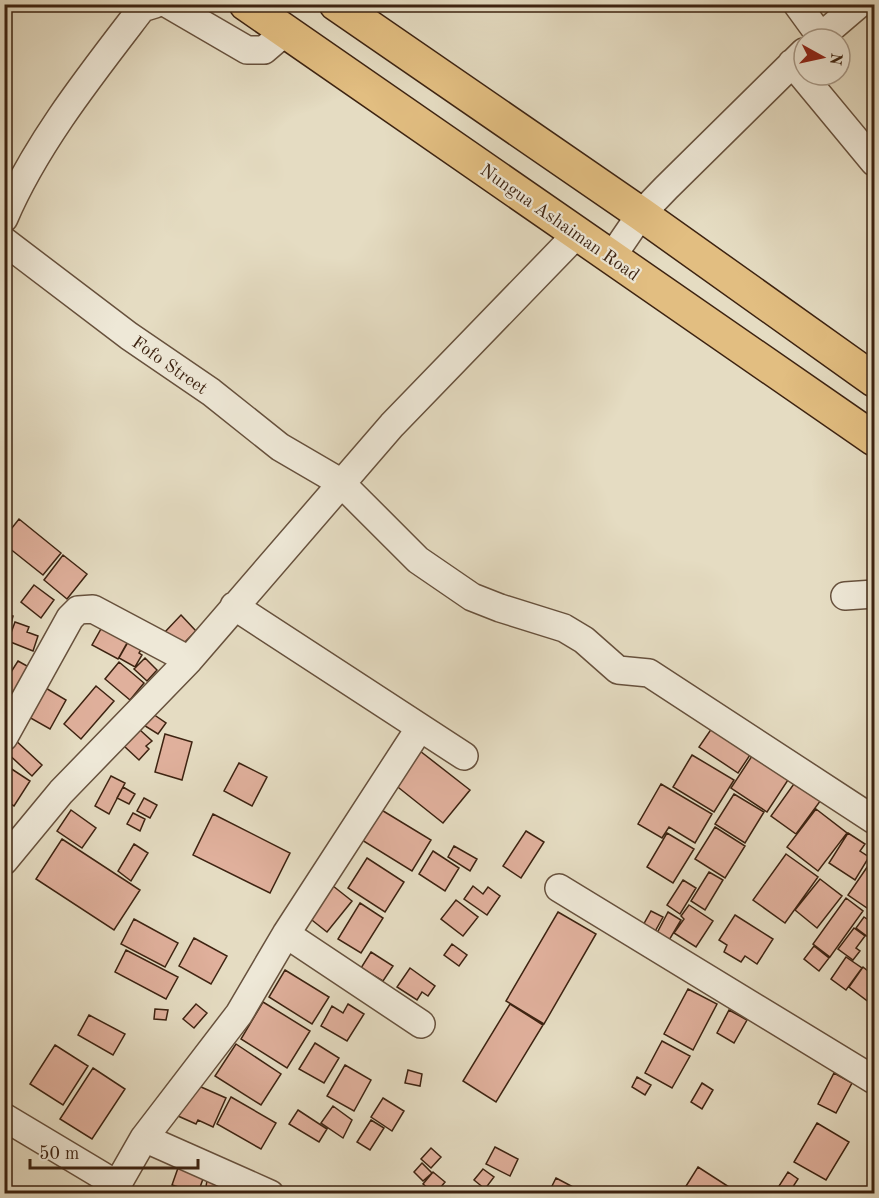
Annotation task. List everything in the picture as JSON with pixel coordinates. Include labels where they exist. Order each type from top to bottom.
[{"type":"main road","name":"Nungua Ashaiman Road","points":[[246,4],[874,439]]},
{"type":"main road","points":[[336,4],[641,214],[874,380]]},
{"type":"street","points":[[168,4],[247,50],[264,50],[285,32]]},
{"type":"street","points":[[797,4],[803,27]]},
{"type":"street","points":[[833,27],[859,4]]},
{"type":"street","points":[[4,218],[17,188],[82,86],[145,6]]},
{"type":"street","points":[[611,258],[641,214],[792,65]]},
{"type":"street","points":[[831,87],[874,162]]},
{"type":"street","points":[[4,861],[61,792],[189,660],[340,482],[392,425],[577,234]]},
{"type":"street","name":"Fofo Street","points":[[4,241],[129,336],[211,392],[280,447],[340,482],[418,560],[472,597],[564,628],[584,640],[618,670],[649,673],[874,820]]},
{"type":"street","points":[[845,596],[874,594]]},
{"type":"street","points":[[234,606],[419,729],[464,756]]},
{"type":"street","points":[[4,737],[70,618],[78,610],[93,609],[189,660]]},
{"type":"street","points":[[4,1117],[114,1189],[144,1138],[239,1014],[286,934],[419,729]]},
{"type":"street","points":[[559,888],[874,1080]]},
{"type":"street","points":[[286,934],[422,1024]]},
{"type":"street","points":[[144,1138],[270,1194]]},
{"type":"building","points":[[19,519],[61,553],[43,575],[4,544],[4,538]]},
{"type":"building","points":[[63,555],[87,574],[67,599],[44,580]]},
{"type":"building","points":[[34,585],[54,600],[41,618],[21,602]]},
{"type":"building","points":[[4,614],[13,616],[8,635],[4,634]]},
{"type":"building","points":[[181,615],[196,631],[179,648],[164,633]]},
{"type":"building","points":[[106,620],[132,634],[118,659],[92,645]]},
{"type":"building","points":[[15,622],[29,627],[27,632],[38,636],[33,651],[8,641]]},
{"type":"building","points":[[131,637],[144,645],[139,653],[142,655],[135,667],[119,658]]},
{"type":"building","points":[[145,658],[157,670],[147,681],[134,669]]},
{"type":"building","points":[[18,661],[36,671],[4,722],[4,683]]},
{"type":"building","points":[[119,662],[144,683],[130,700],[105,679]]},
{"type":"building","points":[[96,686],[114,701],[81,739],[64,724]]},
{"type":"building","points":[[44,687],[66,700],[50,729],[27,716]]},
{"type":"building","points":[[150,712],[166,723],[158,734],[142,724]]},
{"type":"building","points":[[712,728],[750,755],[738,773],[699,747]]},
{"type":"building","points":[[140,730],[152,741],[146,746],[149,749],[139,760],[124,746]]},
{"type":"building","points":[[165,734],[192,742],[182,780],[155,772]]},
{"type":"building","points":[[13,738],[42,765],[32,776],[4,750]]},
{"type":"building","points":[[420,751],[470,790],[443,823],[394,784]]},
{"type":"building","points":[[692,755],[734,780],[714,812],[673,787]]},
{"type":"building","points":[[752,756],[788,780],[767,812],[731,788]]},
{"type":"building","points":[[239,763],[267,777],[252,806],[224,791]]},
{"type":"building","points":[[4,764],[30,781],[14,806],[4,800]]},
{"type":"building","points":[[111,776],[125,783],[109,814],[95,806]]},
{"type":"building","points":[[796,781],[821,800],[796,834],[771,816]]},
{"type":"building","points":[[661,784],[712,814],[695,843],[669,827],[662,838],[638,824]]},
{"type":"building","points":[[123,787],[135,794],[129,804],[117,798]]},
{"type":"building","points":[[734,794],[764,812],[745,843],[715,824]]},
{"type":"building","points":[[144,798],[157,805],[150,818],[137,811]]},
{"type":"building","points":[[375,806],[431,840],[412,871],[357,837]]},
{"type":"building","points":[[816,809],[847,833],[818,871],[787,847]]},
{"type":"building","points":[[71,810],[96,828],[82,848],[57,831]]},
{"type":"building","points":[[133,813],[145,819],[140,831],[127,824]]},
{"type":"building","points":[[213,814],[290,853],[270,893],[193,855]]},
{"type":"building","points":[[715,827],[745,846],[725,878],[695,859]]},
{"type":"building","points":[[526,831],[544,842],[521,878],[503,866]]},
{"type":"building","points":[[667,833],[694,849],[673,883],[647,867]]},
{"type":"building","points":[[848,833],[865,844],[860,851],[869,857],[855,880],[829,863]]},
{"type":"building","points":[[62,839],[140,890],[114,930],[36,879]]},
{"type":"building","points":[[134,844],[148,853],[131,881],[118,871]]},
{"type":"building","points":[[454,846],[477,859],[470,871],[448,857]]},
{"type":"building","points":[[433,851],[459,868],[445,891],[419,874]]},
{"type":"building","points":[[786,854],[818,877],[785,923],[753,900]]},
{"type":"building","points":[[874,857],[874,897],[867,908],[848,895]]},
{"type":"building","points":[[367,858],[404,882],[385,912],[348,888]]},
{"type":"building","points":[[709,872],[723,880],[705,910],[691,901]]},
{"type":"building","points":[[820,879],[842,896],[817,928],[795,910]]},
{"type":"building","points":[[683,880],[696,888],[680,914],[667,905]]},
{"type":"building","points":[[328,882],[352,901],[327,932],[303,913]]},
{"type":"building","points":[[473,886],[483,894],[488,887],[500,896],[487,915],[464,899]]},
{"type":"building","points":[[846,898],[863,911],[830,957],[813,944]]},
{"type":"building","points":[[456,900],[478,917],[463,936],[441,919]]},
{"type":"building","points":[[360,903],[383,918],[361,953],[338,939]]},
{"type":"building","points":[[689,905],[713,921],[696,947],[674,933],[684,919],[681,916]]},
{"type":"building","points":[[651,911],[663,917],[653,935],[641,929]]},
{"type":"building","points":[[558,912],[596,934],[544,1024],[506,1001]]},
{"type":"building","points":[[668,912],[681,920],[668,942],[656,935]]},
{"type":"building","points":[[735,915],[773,939],[757,964],[745,956],[741,962],[724,952],[727,945],[719,940]]},
{"type":"building","points":[[864,917],[874,924],[874,929],[868,937],[856,928]]},
{"type":"building","points":[[134,919],[178,943],[165,967],[121,944]]},
{"type":"building","points":[[854,928],[865,936],[856,948],[860,951],[853,960],[838,949]]},
{"type":"building","points":[[194,938],[227,956],[211,984],[179,966]]},
{"type":"building","points":[[452,944],[467,955],[459,966],[444,955]]},
{"type":"building","points":[[814,946],[829,958],[819,971],[804,959]]},
{"type":"building","points":[[126,950],[178,977],[166,999],[115,972]]},
{"type":"building","points":[[371,952],[393,966],[383,981],[361,968]]},
{"type":"building","points":[[846,957],[862,968],[846,990],[831,979]]},
{"type":"building","points":[[863,967],[874,976],[874,1006],[849,987]]},
{"type":"building","points":[[410,968],[435,986],[428,996],[422,992],[417,1000],[397,987]]},
{"type":"building","points":[[285,970],[329,997],[312,1024],[269,997]]},
{"type":"building","points":[[688,989],[717,1004],[693,1050],[664,1034]]},
{"type":"building","points":[[263,1002],[310,1031],[287,1068],[241,1039]]},
{"type":"building","points":[[196,1004],[207,1013],[194,1028],[183,1019]]},
{"type":"building","points":[[348,1004],[364,1014],[347,1041],[321,1026],[332,1006],[343,1013]]},
{"type":"building","points":[[510,1004],[543,1025],[496,1102],[463,1081]]},
{"type":"building","points":[[155,1009],[168,1010],[166,1020],[154,1019]]},
{"type":"building","points":[[729,1010],[747,1020],[734,1043],[717,1033]]},
{"type":"building","points":[[89,1015],[125,1034],[113,1055],[78,1035]]},
{"type":"building","points":[[662,1041],[690,1056],[672,1088],[645,1073]]},
{"type":"building","points":[[315,1043],[339,1058],[324,1083],[299,1069]]},
{"type":"building","points":[[236,1044],[281,1074],[261,1105],[215,1076]]},
{"type":"building","points":[[55,1045],[88,1066],[63,1105],[30,1084]]},
{"type":"building","points":[[345,1065],[371,1080],[354,1111],[327,1096]]},
{"type":"building","points":[[93,1068],[125,1089],[92,1139],[60,1119]]},
{"type":"building","points":[[408,1070],[422,1074],[420,1086],[405,1083]]},
{"type":"building","points":[[834,1073],[852,1083],[836,1113],[818,1104]]},
{"type":"building","points":[[637,1077],[651,1085],[645,1095],[632,1087]]},
{"type":"building","points":[[192,1083],[226,1098],[213,1127],[198,1120],[196,1124],[178,1116]]},
{"type":"building","points":[[702,1083],[713,1090],[702,1109],[691,1102]]},
{"type":"building","points":[[231,1097],[276,1123],[261,1149],[217,1124]]},
{"type":"building","points":[[383,1098],[404,1111],[392,1131],[371,1117]]},
{"type":"building","points":[[333,1106],[352,1120],[343,1138],[321,1123]]},
{"type":"building","points":[[298,1110],[327,1129],[319,1142],[289,1124]]},
{"type":"building","points":[[371,1120],[384,1128],[370,1150],[357,1142]]},
{"type":"building","points":[[817,1123],[849,1142],[826,1180],[794,1162]]},
{"type":"building","points":[[495,1147],[518,1159],[510,1176],[486,1164]]},
{"type":"building","points":[[431,1148],[441,1157],[431,1168],[421,1159]]},
{"type":"building","points":[[422,1163],[432,1173],[423,1181],[414,1172]]},
{"type":"building","points":[[698,1167],[740,1194],[681,1194]]},
{"type":"building","points":[[178,1168],[204,1176],[198,1193],[172,1185]]},
{"type":"building","points":[[483,1169],[494,1177],[485,1189],[474,1180]]},
{"type":"building","points":[[433,1172],[445,1182],[435,1194],[423,1184]]},
{"type":"building","points":[[788,1172],[798,1179],[789,1193],[779,1186]]},
{"type":"building","points":[[556,1178],[577,1189],[574,1194],[548,1194]]},
{"type":"building","points":[[207,1180],[226,1183],[225,1194],[205,1194]]}]
